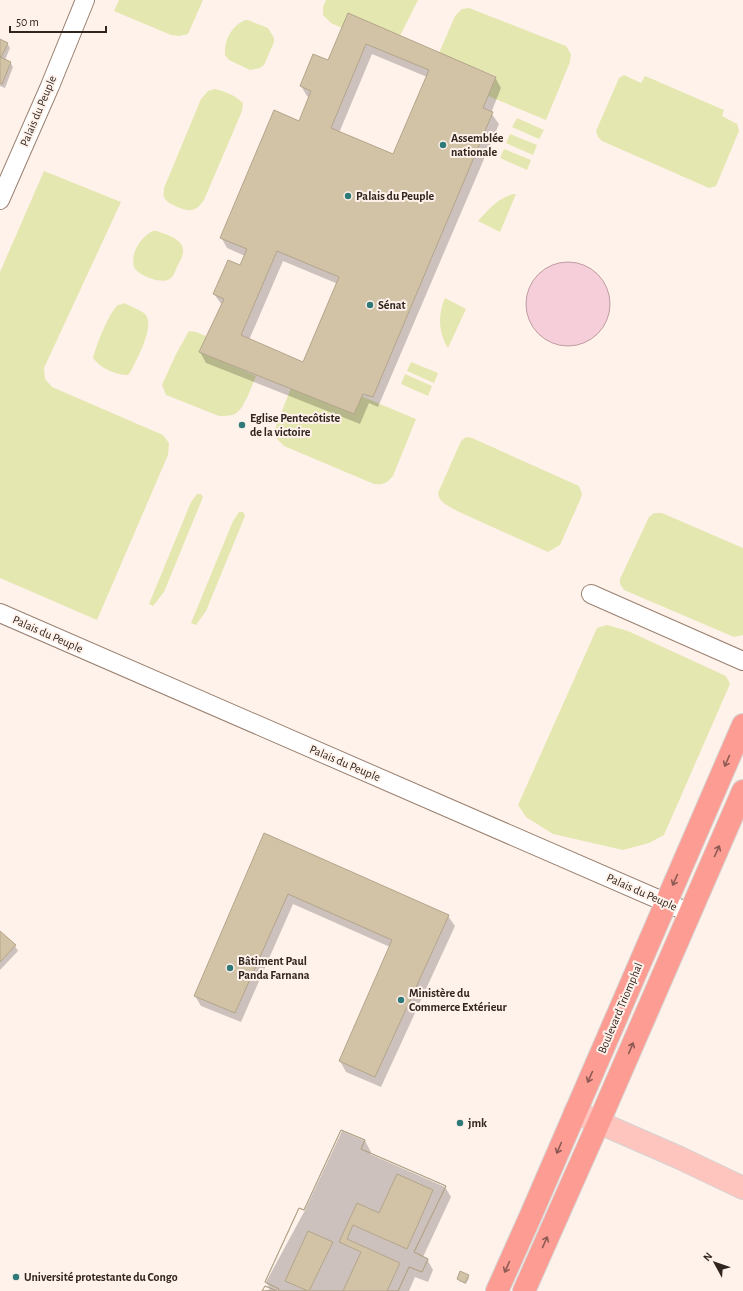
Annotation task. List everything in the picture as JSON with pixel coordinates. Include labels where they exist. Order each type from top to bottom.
[{"type":"highway","name":"Boulevard Triomphal","points":[[496,1291],[743,725]]},
{"type":"highway","points":[[524,1291],[743,791]]},
{"type":"main road","points":[[575,1112],[680,1158],[743,1188]]},
{"type":"street","name":"Palais du Peuple","points":[[0,200],[50,86],[82,1]]},
{"type":"street","points":[[591,594],[743,661]]},
{"type":"street","name":"Palais du Peuple","points":[[0,613],[690,913]]},
{"type":"green space","points":[[119,0],[203,0],[188,34],[179,36],[171,35],[114,11]]},
{"type":"green space","points":[[326,0],[418,0],[400,36],[348,14],[342,28],[331,23],[323,15],[323,7]]},
{"type":"green space","points":[[469,8],[566,46],[571,54],[570,62],[546,120],[488,96],[496,76],[439,53],[455,16],[462,9]]},
{"type":"green space","points":[[245,20],[268,28],[274,38],[274,42],[264,65],[260,68],[250,70],[229,60],[225,55],[229,34],[236,26]]},
{"type":"green space","points":[[624,75],[641,83],[645,76],[724,110],[722,116],[737,124],[739,131],[716,186],[709,188],[602,141],[598,137],[596,131],[619,78]]},
{"type":"green space","points":[[215,89],[230,94],[240,100],[243,103],[242,111],[204,200],[195,209],[186,210],[167,201],[164,196],[164,188],[201,99],[208,91]]},
{"type":"green space","points":[[517,118],[544,130],[539,139],[512,127]]},
{"type":"green space","points":[[510,134],[537,145],[533,155],[506,143]]},
{"type":"green space","points":[[504,149],[531,160],[527,170],[500,158]]},
{"type":"green space","points":[[44,171],[121,202],[44,368],[45,379],[52,387],[163,435],[169,443],[168,455],[97,620],[0,578],[0,272]]},
{"type":"green space","points":[[513,194],[516,194],[500,232],[478,221],[498,202]]},
{"type":"green space","points":[[153,231],[157,231],[174,238],[183,248],[182,257],[175,273],[171,278],[165,281],[157,280],[140,273],[135,269],[133,261],[134,254],[141,240]]},
{"type":"green space","points":[[445,298],[466,309],[448,348],[442,336],[440,323],[441,310]]},
{"type":"green space","points":[[124,303],[144,313],[147,318],[148,325],[145,341],[128,375],[118,374],[108,370],[96,362],[93,358],[100,338],[114,309],[118,305]]},
{"type":"green space","points":[[189,331],[206,336],[200,352],[256,376],[245,403],[235,414],[229,416],[219,416],[166,395],[162,385],[176,354]]},
{"type":"green space","points":[[411,362],[438,373],[434,383],[407,371]]},
{"type":"green space","points":[[405,374],[432,386],[428,396],[401,384]]},
{"type":"green space","points":[[291,388],[361,396],[416,419],[393,476],[385,483],[374,484],[284,446],[276,438],[274,431]]},
{"type":"green space","points":[[466,437],[472,438],[579,486],[582,494],[560,545],[548,552],[457,511],[442,502],[438,493],[461,441]]},
{"type":"green space","points":[[197,494],[201,494],[203,497],[164,592],[153,606],[149,604],[191,502]]},
{"type":"green space","points":[[239,512],[243,512],[245,516],[206,611],[196,625],[191,623],[233,521]]},
{"type":"green space","points":[[654,513],[662,513],[743,548],[743,635],[734,637],[624,590],[620,584],[620,579],[649,517]]},
{"type":"green space","points":[[607,625],[628,631],[726,676],[730,684],[664,835],[649,843],[623,850],[553,834],[526,817],[518,805],[597,628]]},
{"type":"shaded area","points":[[568,262],[584,265],[598,274],[607,288],[610,304],[607,320],[598,334],[584,343],[568,346],[552,343],[538,334],[529,320],[526,304],[529,288],[538,274],[552,265]]},
{"type":"building","name":"Palais du Peuple","points":[[348,13],[496,77],[483,108],[493,112],[373,397],[363,394],[354,414],[199,352],[224,299],[213,294],[228,260],[240,265],[247,249],[220,238],[274,110],[299,121],[311,91],[300,86],[313,54],[328,60]],"holes":[[[366,44],[429,70],[393,154],[331,128]],[[277,251],[339,277],[303,362],[241,335]]]},
{"type":"building","points":[[0,39],[8,43],[1,57],[0,56]]},
{"type":"building","points":[[0,57],[11,62],[2,84],[0,83]]},
{"type":"building","name":"Bâtiment Paul Panda Farnana","points":[[264,833],[449,915],[375,1077],[339,1061],[392,940],[288,894],[235,1013],[194,996]]},
{"type":"building","points":[[0,931],[16,945],[0,962]]},
{"type":"building","points":[[341,1130],[365,1140],[361,1149],[446,1186],[414,1252],[428,1259],[422,1272],[409,1267],[398,1291],[387,1291],[400,1263],[347,1239],[353,1225],[407,1249],[433,1190],[397,1174],[379,1213],[357,1203],[339,1242],[361,1252],[343,1291],[309,1291],[333,1242],[308,1231],[285,1281],[308,1291],[278,1291],[279,1289],[265,1282],[299,1208],[304,1210]]},
{"type":"building","points":[[341,1130],[365,1140],[361,1149],[446,1186],[414,1252],[428,1259],[422,1272],[409,1267],[398,1291],[278,1291],[279,1289],[265,1282],[299,1208],[304,1210]]},
{"type":"building","points":[[460,1271],[469,1275],[465,1283],[457,1279]]},
{"type":"building","points":[[265,1286],[277,1291],[262,1291]]},
{"type":"building","points":[[265,1286],[277,1291],[262,1291]]},
{"type":"place","name":"Assemblée nationale","points":[[443,145]]},
{"type":"place","name":"Palais du Peuple","points":[[348,196]]},
{"type":"place","name":"Sénat","points":[[370,305]]},
{"type":"place","name":"Eglise Pentecôtiste de la victoire","points":[[242,425]]},
{"type":"place","name":"Bâtiment Paul Panda Farnana","points":[[230,968]]},
{"type":"place","name":"Ministère du Commerce Extérieur","points":[[401,1000]]},
{"type":"place","name":"jmk","points":[[460,1123]]},
{"type":"place","name":"Université protestante du Congo","points":[[16,1277]]}]
